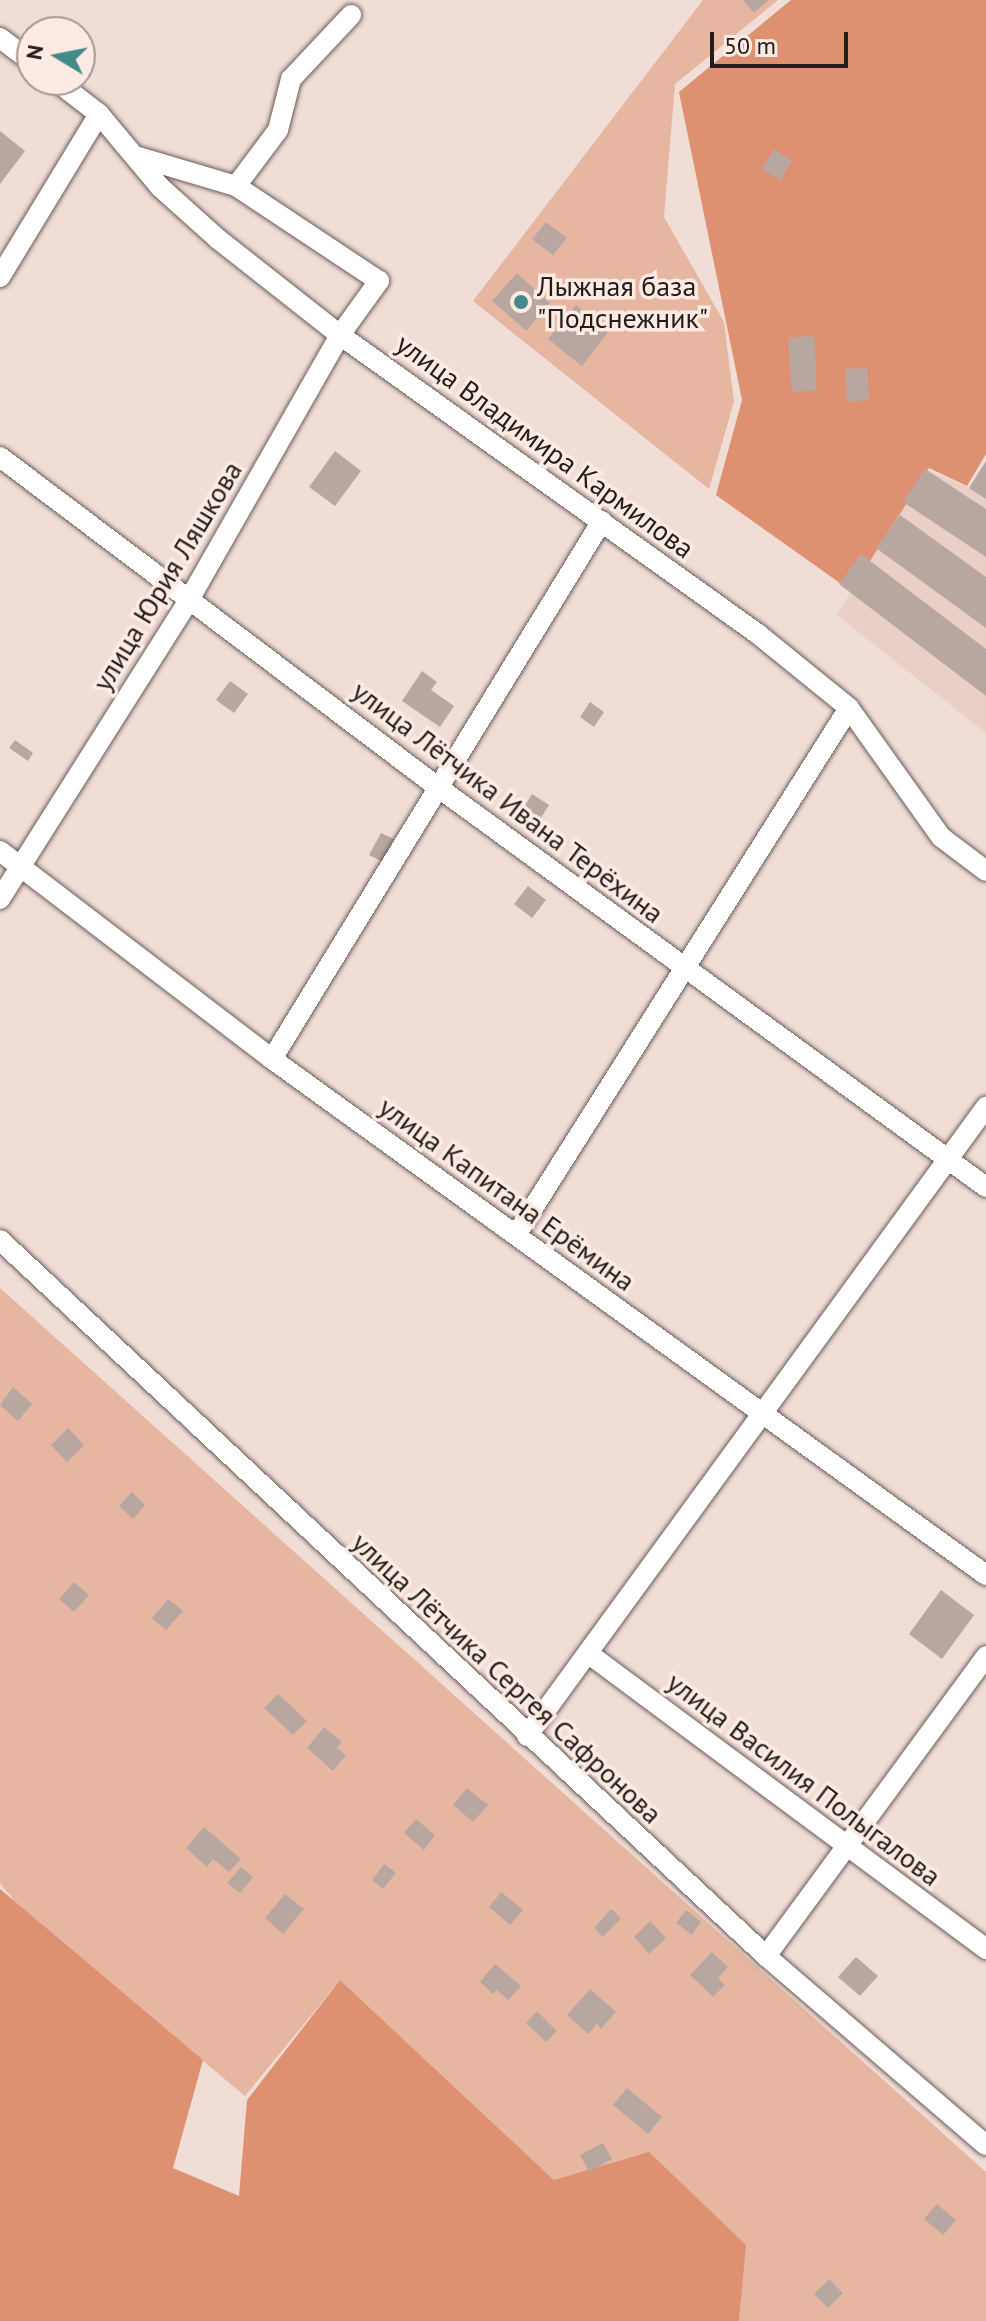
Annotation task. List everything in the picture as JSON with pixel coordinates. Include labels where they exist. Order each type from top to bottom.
[{"type":"street","points":[[138,157],[236,186],[278,130],[291,79],[351,15]]},
{"type":"street","name":"улица Владимира Кармилова","points":[[76,96],[99,114],[160,187],[206,229],[340,335],[758,634],[849,708],[941,837],[986,871]]},
{"type":"street","points":[[0,277],[99,114]]},
{"type":"street","name":"улица Юрия Ляшкова","points":[[0,899],[190,598],[340,335],[379,281],[236,186]]},
{"type":"street","name":"улица Лётчика Ивана Терёхина","points":[[0,457],[439,788],[949,1157],[986,1187]]},
{"type":"street","points":[[272,1059],[602,521]]},
{"type":"street","points":[[516,1235],[849,708]]},
{"type":"street","name":"улица Капитана Ерёмина","points":[[0,851],[272,1059],[986,1575]]},
{"type":"street","points":[[527,1736],[986,1107]]},
{"type":"street","name":"улица Лётчика Сергея Сафронова","points":[[0,1240],[527,1736],[766,1956],[986,2145]]},
{"type":"street","name":"улица Василия Полыгалова","points":[[589,1654],[986,1949]]},
{"type":"street","points":[[766,1956],[850,1847],[986,1656]]},
{"type":"shaded area","points":[[703,0],[778,0],[675,84],[664,217],[724,322],[734,401],[709,489],[473,301]]},
{"type":"shaded area","points":[[791,0],[986,0],[986,454],[967,486],[929,468],[851,591],[716,495],[742,400],[679,92]]},
{"type":"shaded area","points":[[986,461],[986,733],[837,615],[925,469],[969,488]]},
{"type":"shaded area","points":[[0,1288],[986,2172],[986,2321],[739,2321],[745,2245],[589,2172],[554,2180],[340,1980],[245,2096],[22,1910],[0,1883]]},
{"type":"shaded area","points":[[0,1889],[203,2060],[173,2168],[239,2196],[247,2100],[340,1980],[554,2180],[649,2152],[746,2245],[739,2321],[0,2321]]},
{"type":"building","points":[[743,0],[769,0],[754,13]]},
{"type":"building","points":[[0,131],[25,151],[0,184]]},
{"type":"building","points":[[774,149],[792,161],[780,180],[762,169]]},
{"type":"building","points":[[546,222],[567,238],[553,255],[532,239]]},
{"type":"building","name":"Лыжная база \"Подснежник\"","points":[[517,273],[550,303],[526,331],[492,301]]},
{"type":"building","points":[[576,305],[609,331],[582,366],[548,339]]},
{"type":"building","points":[[814,336],[817,390],[792,392],[788,338]]},
{"type":"building","points":[[867,368],[869,400],[847,402],[845,369]]},
{"type":"building","points":[[335,451],[361,471],[335,506],[309,487]]},
{"type":"building","points":[[986,461],[986,499],[969,488]]},
{"type":"building","points":[[925,469],[986,509],[986,557],[903,502]]},
{"type":"building","points":[[900,515],[986,577],[986,628],[876,548]]},
{"type":"building","points":[[861,554],[986,649],[986,696],[839,584]]},
{"type":"building","points":[[422,671],[437,682],[431,690],[454,706],[440,727],[402,701]]},
{"type":"building","points":[[230,681],[248,694],[234,713],[216,700]]},
{"type":"building","points":[[590,702],[604,712],[594,727],[580,717]]},
{"type":"building","points":[[15,740],[33,753],[28,761],[9,748]]},
{"type":"building","points":[[532,794],[549,805],[539,821],[522,810]]},
{"type":"building","points":[[381,833],[394,839],[383,862],[369,855]]},
{"type":"building","points":[[528,886],[546,900],[532,918],[514,904]]},
{"type":"building","points":[[13,1387],[32,1404],[18,1421],[0,1405]]},
{"type":"building","points":[[68,1428],[84,1445],[67,1462],[51,1445]]},
{"type":"building","points":[[132,1492],[145,1505],[133,1519],[119,1506]]},
{"type":"building","points":[[74,1582],[89,1595],[74,1612],[59,1599]]},
{"type":"building","points":[[941,1590],[974,1615],[942,1659],[909,1634]]},
{"type":"building","points":[[168,1599],[183,1611],[166,1630],[152,1618]]},
{"type":"building","points":[[278,1694],[307,1721],[293,1735],[264,1708]]},
{"type":"building","points":[[324,1727],[342,1742],[337,1748],[346,1755],[333,1771],[307,1748]]},
{"type":"building","points":[[467,1788],[488,1805],[473,1822],[453,1805]]},
{"type":"building","points":[[416,1819],[435,1835],[424,1850],[404,1833]]},
{"type":"building","points":[[204,1827],[241,1859],[229,1872],[213,1859],[207,1867],[186,1848]]},
{"type":"building","points":[[384,1864],[396,1873],[383,1889],[372,1880]]},
{"type":"building","points":[[241,1867],[253,1877],[240,1893],[227,1883]]},
{"type":"building","points":[[501,1892],[523,1910],[510,1925],[489,1907]]},
{"type":"building","points":[[285,1894],[304,1909],[283,1934],[265,1918]]},
{"type":"building","points":[[611,1909],[621,1918],[603,1937],[594,1928]]},
{"type":"building","points":[[686,1910],[701,1922],[692,1935],[676,1923]]},
{"type":"building","points":[[650,1921],[666,1938],[649,1954],[634,1937]]},
{"type":"building","points":[[712,1952],[728,1967],[718,1978],[725,1985],[713,1997],[690,1975]]},
{"type":"building","points":[[856,1957],[878,1976],[860,1996],[838,1977]]},
{"type":"building","points":[[495,1964],[521,1986],[508,2000],[497,1990],[493,1994],[480,1982]]},
{"type":"building","points":[[590,1989],[616,2012],[601,2029],[597,2024],[588,2034],[567,2015]]},
{"type":"building","points":[[537,2011],[557,2031],[546,2042],[526,2023]]},
{"type":"building","points":[[627,2088],[662,2117],[648,2134],[613,2105]]},
{"type":"building","points":[[603,2143],[612,2159],[589,2172],[580,2155]]},
{"type":"building","points":[[937,2204],[956,2220],[943,2235],[924,2219]]},
{"type":"building","points":[[829,2279],[843,2293],[828,2308],[814,2294]]},
{"type":"place","name":"Лыжная база \"Подснежник\"","points":[[521,302]]}]
